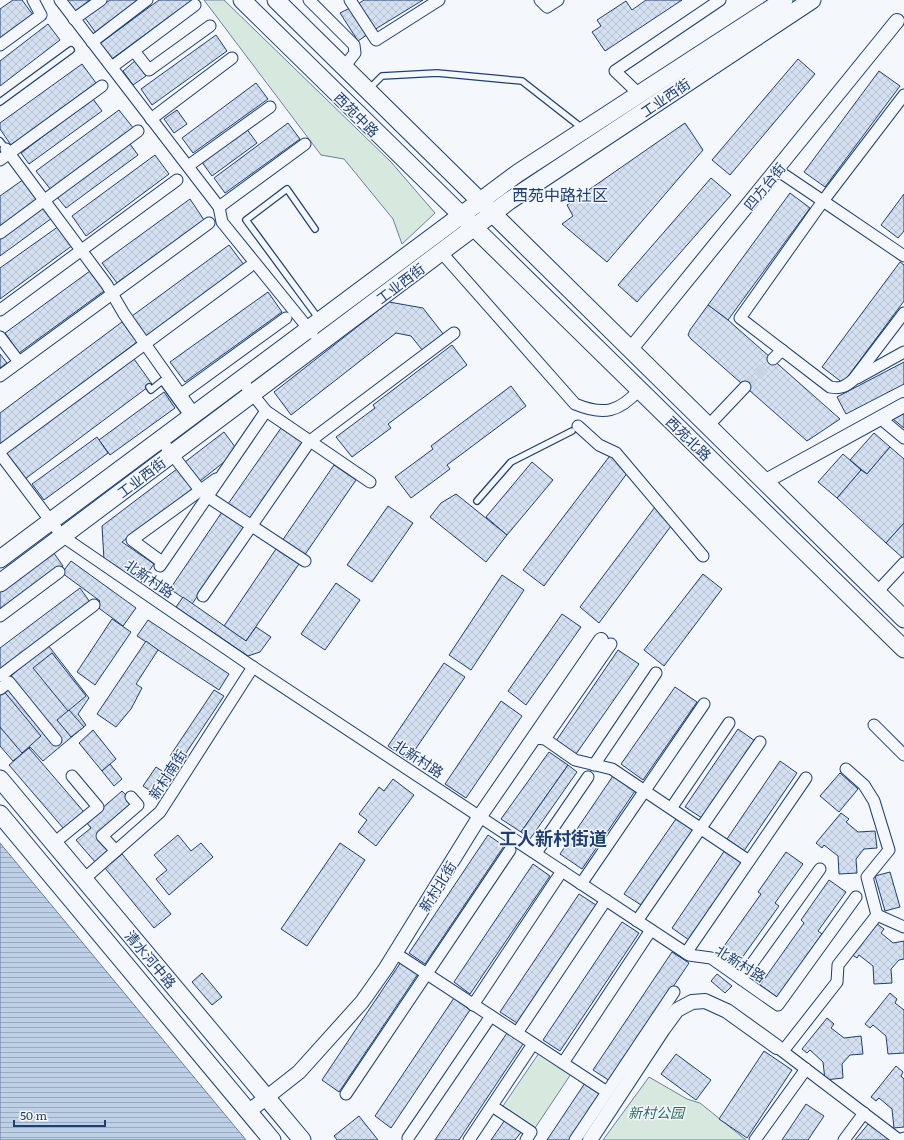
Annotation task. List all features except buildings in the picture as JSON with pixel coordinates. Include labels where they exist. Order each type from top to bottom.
[{"type":"main road","name":"西苑中路","points":[[242,0],[473,228]]},
{"type":"main road","name":"西苑中路","points":[[276,0],[492,214]]},
{"type":"main road","name":"工业西街","points":[[0,560],[242,381],[479,201],[584,130],[784,0]]},
{"type":"main road","name":"工业西街","points":[[0,583],[492,214],[812,0]]},
{"type":"main road","name":"西苑北路","points":[[492,214],[904,619]]},
{"type":"main road","name":"西苑北路","points":[[473,228],[904,649]]},
{"type":"main road","name":"清水河中路","points":[[0,779],[302,1140]]},
{"type":"main road","name":"清水河中路","points":[[0,814],[272,1140]]},
{"type":"street","points":[[0,45],[41,15],[33,0]]},
{"type":"street","points":[[60,0],[219,207],[222,222],[315,325],[320,343]]},
{"type":"street","points":[[74,19],[101,0]]},
{"type":"street","points":[[92,42],[147,0]]},
{"type":"street","points":[[309,0],[354,46],[355,53],[344,67]]},
{"type":"street","points":[[350,0],[376,40],[439,0]]},
{"type":"street","points":[[540,0],[547,7],[558,0]]},
{"type":"street","points":[[639,94],[615,71],[720,0]]},
{"type":"street","points":[[112,67],[195,5]]},
{"type":"street","name":"四方台街","points":[[630,350],[897,21]]},
{"type":"street","points":[[134,51],[149,70],[210,26]]},
{"type":"street","points":[[151,118],[232,58]]},
{"type":"street","points":[[102,86],[4,151],[45,201],[82,250],[180,395],[192,417]]},
{"type":"street","points":[[904,95],[823,201],[740,318],[830,387],[838,388],[846,386],[853,380],[904,352]]},
{"type":"street","points":[[188,166],[270,107]]},
{"type":"street","points":[[0,233],[138,131]]},
{"type":"street","points":[[219,207],[305,144]]},
{"type":"street","points":[[777,170],[904,256]]},
{"type":"street","points":[[0,310],[177,180]]},
{"type":"street","points":[[0,376],[209,223]]},
{"type":"street","points":[[441,252],[575,404],[589,410],[602,411],[620,407],[627,403],[639,390]]},
{"type":"street","points":[[0,451],[144,343],[249,267]]},
{"type":"street","points":[[853,380],[904,313]]},
{"type":"street","points":[[180,395],[286,318]]},
{"type":"street","points":[[203,596],[310,441],[454,334]]},
{"type":"street","points":[[0,337],[19,362]]},
{"type":"street","points":[[773,359],[782,350]]},
{"type":"street","points":[[242,381],[266,411],[370,482]]},
{"type":"street","points":[[708,426],[745,387]]},
{"type":"street","points":[[764,482],[904,405]]},
{"type":"street","points":[[589,410],[575,428],[599,445],[616,453],[703,556]]},
{"type":"street","points":[[204,493],[161,564],[132,540],[204,493],[224,474],[266,411]]},
{"type":"street","points":[[880,418],[904,438]]},
{"type":"street","points":[[161,440],[204,493],[251,526],[306,561]]},
{"type":"street","name":"北新村路","points":[[0,454],[14,468],[62,536],[254,667],[689,955],[711,958],[778,1005],[856,897]]},
{"type":"street","points":[[877,592],[904,564]]},
{"type":"street","points":[[0,616],[59,572]]},
{"type":"street","points":[[0,676],[94,606]]},
{"type":"street","name":"新村北街","points":[[248,1112],[299,1072],[334,1035],[362,1002],[395,954],[480,816],[539,739],[606,642]]},
{"type":"street","name":"新村南街","points":[[84,879],[160,812],[254,667]]},
{"type":"street","points":[[594,765],[656,673]]},
{"type":"street","points":[[0,689],[8,682],[56,740]]},
{"type":"street","points":[[581,884],[704,704]]},
{"type":"street","points":[[672,807],[729,723]]},
{"type":"street","points":[[874,725],[904,755]]},
{"type":"street","points":[[539,739],[574,760],[612,769],[672,807],[749,861]]},
{"type":"street","points":[[638,921],[760,742]]},
{"type":"street","points":[[846,769],[864,784],[874,801],[888,850],[867,877],[877,915]]},
{"type":"street","points":[[54,843],[98,807],[72,776]]},
{"type":"street","points":[[536,853],[588,777]]},
{"type":"street","points":[[686,953],[806,778]]},
{"type":"street","points":[[116,851],[102,836],[138,805],[131,797]]},
{"type":"street","points":[[346,1094],[510,850]]},
{"type":"street","points":[[741,979],[820,870]]},
{"type":"street","points":[[473,1005],[562,871]]},
{"type":"street","points":[[517,1033],[606,900]]},
{"type":"street","points":[[877,915],[904,927]]},
{"type":"street","points":[[780,1049],[837,982],[838,965],[877,915]]},
{"type":"street","points":[[563,1063],[651,930]]},
{"type":"street","points":[[395,954],[607,1092]]},
{"type":"street","points":[[575,1140],[674,992]]},
{"type":"street","points":[[590,1140],[677,1010],[692,1002],[706,1001],[728,1011],[899,1139]]},
{"type":"street","points":[[408,1138],[491,1016]]},
{"type":"street","points":[[469,1140],[533,1044]]},
{"type":"street","points":[[755,1140],[806,1068]]},
{"type":"street","points":[[492,1106],[531,1132],[526,1140]]},
{"type":"street","points":[[844,1140],[864,1114]]},
{"type":"lane","points":[[0,102],[71,50]]},
{"type":"lane","points":[[368,90],[382,76],[437,73],[522,81],[584,130]]},
{"type":"lane","points":[[315,229],[287,189],[246,220],[315,325]]},
{"type":"lane","points":[[149,387],[151,390],[162,382],[192,417]]},
{"type":"lane","points":[[478,501],[511,462],[575,428]]},
{"type":"green space","points":[[204,0],[224,0],[391,162],[435,213],[402,244],[393,219],[344,159],[321,155]]},
{"type":"green space","points":[[539,1053],[571,1074],[535,1128],[503,1106]]},
{"type":"green space","name":"新村公园","points":[[649,1077],[687,1099],[700,1103],[746,1140],[603,1140]]},
{"type":"water","points":[[0,843],[246,1140],[0,1140]]},
{"type":"tunnel","points":[[745,387],[773,359]]},
{"type":"district","name":"西苑中路社区","points":[[560,194]]},
{"type":"district","name":"工人新村街道","points":[[553,837]]}]
